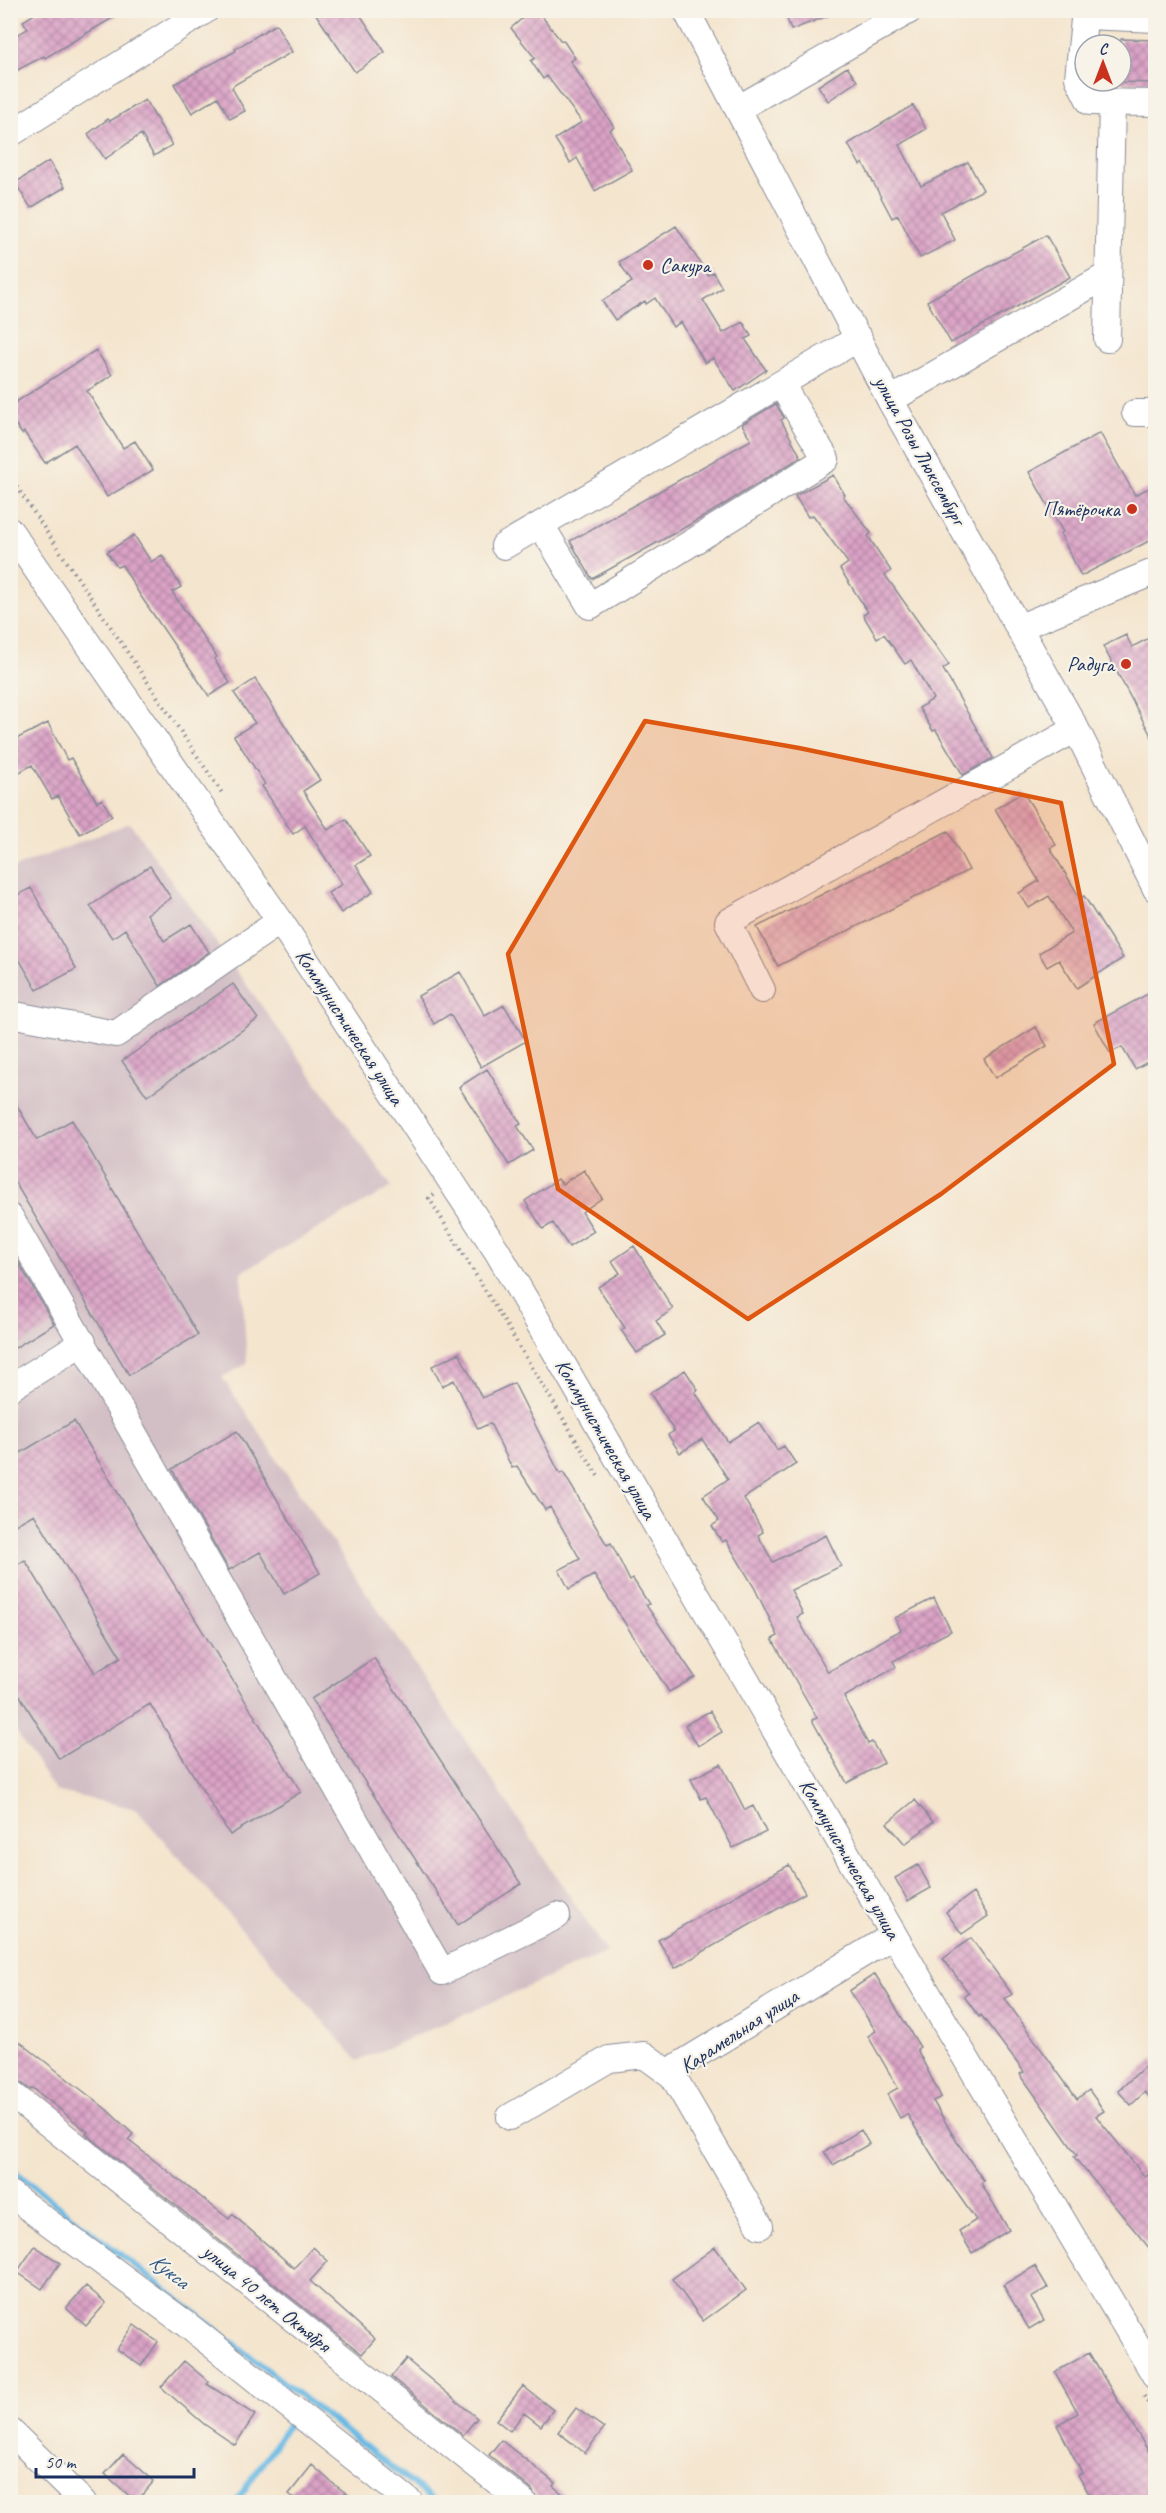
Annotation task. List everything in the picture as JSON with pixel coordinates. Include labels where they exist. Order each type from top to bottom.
[{"type":"street","points":[[10,134],[206,10]]},
{"type":"street","name":"улица Розы Люксембург","points":[[686,10],[890,400],[1076,729],[1155,889]]},
{"type":"street","points":[[739,108],[910,10]]},
{"type":"street","points":[[1155,19],[1085,13],[1078,78],[1090,102],[1155,103]]},
{"type":"street","points":[[1107,339],[1112,102]]},
{"type":"street","points":[[890,400],[1108,275]]},
{"type":"street","points":[[504,546],[859,338]]},
{"type":"street","points":[[541,525],[590,606],[826,459],[781,384]]},
{"type":"street","name":"Коммунистическая улица","points":[[10,531],[280,921],[497,1251],[894,1935],[1155,2377]]},
{"type":"street","points":[[1020,627],[1155,571]]},
{"type":"street","points":[[762,990],[728,922],[1076,729]]},
{"type":"street","points":[[10,1014],[116,1034],[280,921]]},
{"type":"street","points":[[10,1217],[442,1972],[557,1916]]},
{"type":"street","points":[[10,1388],[83,1342]]},
{"type":"street","name":"Карамельная улица","points":[[760,2226],[673,2076],[678,2066],[894,1935]]},
{"type":"street","points":[[510,2117],[609,2059],[644,2055],[673,2076]]},
{"type":"street","name":"улица 40 лет Октября","points":[[10,2093],[523,2502]]},
{"type":"street","points":[[10,2194],[186,2324],[410,2502]]},
{"type":"street","points":[[10,2432],[82,2501]]},
{"type":"highlighted area","points":[[645,721],[799,748],[1061,803],[1114,1064],[941,1194],[748,1319],[558,1189],[508,954]]},
{"type":"shaded area","points":[[130,823],[392,1187],[241,1272],[247,1364],[222,1377],[607,1952],[358,2061],[136,1809],[55,1791],[11,1724],[11,869]]},
{"type":"building","points":[[41,10],[126,10],[45,58],[44,56],[10,74],[10,38],[28,29],[23,21]]},
{"type":"building","points":[[313,10],[357,10],[385,52],[355,72]]},
{"type":"building","points":[[532,10],[537,10],[575,58],[570,61],[614,127],[610,130],[632,170],[595,191],[577,158],[570,163],[555,139],[582,122],[547,76],[543,79],[531,61],[535,58],[511,28]]},
{"type":"building","points":[[784,10],[838,10],[838,12],[791,30]]},
{"type":"building","points":[[276,24],[292,52],[234,85],[232,88],[245,111],[230,119],[218,97],[192,113],[174,84],[236,51],[235,49]]},
{"type":"building","points":[[1133,39],[1155,40],[1155,83],[1133,82]]},
{"type":"building","points":[[847,67],[857,81],[828,101],[818,86]]},
{"type":"building","points":[[145,100],[172,145],[154,156],[141,134],[105,159],[88,134],[108,119],[110,121]]},
{"type":"building","points":[[913,105],[926,129],[900,145],[921,186],[968,162],[983,190],[941,212],[955,240],[920,258],[898,215],[892,218],[863,163],[860,165],[848,144]]},
{"type":"building","points":[[49,161],[65,187],[31,208],[15,183]]},
{"type":"building","points":[[676,226],[708,275],[713,272],[722,288],[703,300],[723,333],[743,322],[751,336],[745,339],[766,370],[735,391],[713,358],[705,363],[681,322],[673,327],[655,298],[646,304],[645,301],[615,320],[602,301],[632,282],[619,262]]},
{"type":"building","points":[[1046,235],[1070,277],[951,343],[927,301]]},
{"type":"building","points":[[96,350],[112,375],[87,391],[123,448],[135,441],[153,470],[107,497],[75,444],[45,463],[10,416],[10,406]]},
{"type":"building","points":[[776,404],[784,418],[781,420],[801,457],[705,516],[592,579],[570,541],[751,440],[742,424]]},
{"type":"building","points":[[1100,433],[1135,495],[1155,485],[1155,538],[1081,576],[1060,533],[1063,532],[1029,472]]},
{"type":"building","points":[[833,475],[845,495],[843,496],[871,533],[868,536],[891,571],[885,575],[949,665],[943,669],[993,758],[963,775],[936,730],[933,731],[919,708],[933,699],[911,660],[905,664],[884,634],[877,638],[863,615],[868,612],[840,569],[848,563],[813,515],[808,517],[795,496]]},
{"type":"building","points":[[134,535],[151,562],[162,555],[181,587],[172,592],[217,657],[214,659],[230,683],[209,696],[122,565],[117,567],[107,552]]},
{"type":"building","points":[[1126,635],[1132,647],[1155,635],[1155,743],[1103,646]]},
{"type":"building","points":[[255,679],[320,780],[303,791],[328,830],[346,819],[370,856],[356,865],[373,892],[341,913],[328,893],[342,884],[305,826],[293,834],[262,786],[265,784],[234,736],[255,723],[234,693]]},
{"type":"building","points":[[48,723],[67,760],[71,758],[97,802],[102,799],[112,816],[80,834],[58,796],[52,799],[32,765],[18,773],[10,759],[10,742]]},
{"type":"building","points":[[1023,792],[1056,845],[1050,848],[1080,898],[1084,896],[1123,958],[1077,988],[1059,960],[1047,967],[1039,953],[1072,933],[1049,896],[1029,908],[1019,893],[1039,881],[995,809]]},
{"type":"building","points":[[948,831],[969,870],[778,966],[757,927]]},
{"type":"building","points":[[150,866],[171,898],[147,914],[164,941],[191,924],[209,952],[160,986],[125,929],[112,938],[90,906]]},
{"type":"building","points":[[31,888],[76,969],[37,990],[10,943],[10,899]]},
{"type":"building","points":[[460,972],[485,1016],[504,1005],[526,1041],[481,1067],[450,1014],[434,1024],[418,996]]},
{"type":"building","points":[[233,984],[258,1019],[147,1096],[122,1061]]},
{"type":"building","points":[[1155,990],[1155,1058],[1135,1069],[1122,1047],[1110,1053],[1094,1023]]},
{"type":"building","points":[[1036,1027],[1047,1046],[995,1078],[984,1059]]},
{"type":"building","points":[[487,1069],[521,1124],[517,1126],[533,1150],[509,1165],[459,1087]]},
{"type":"building","points":[[10,1094],[37,1140],[72,1120],[198,1335],[129,1375],[10,1174]]},
{"type":"building","points":[[584,1170],[602,1198],[582,1212],[594,1231],[569,1247],[553,1223],[543,1229],[525,1201],[558,1179],[562,1184]]},
{"type":"building","points":[[634,1246],[673,1309],[656,1321],[665,1335],[637,1353],[621,1330],[625,1328],[598,1287],[620,1273],[612,1261]]},
{"type":"building","points":[[10,1248],[54,1324],[10,1351]]},
{"type":"building","points":[[459,1353],[482,1398],[514,1383],[560,1474],[563,1472],[607,1545],[611,1543],[630,1581],[633,1579],[649,1604],[646,1605],[695,1677],[669,1692],[594,1575],[569,1589],[559,1570],[580,1559],[550,1507],[545,1510],[517,1466],[512,1468],[490,1423],[478,1429],[454,1380],[442,1386],[432,1366]]},
{"type":"building","points":[[685,1370],[698,1390],[695,1392],[728,1442],[759,1422],[777,1450],[784,1446],[796,1464],[744,1498],[763,1532],[758,1535],[773,1562],[826,1535],[841,1566],[791,1590],[803,1614],[797,1617],[828,1672],[901,1630],[895,1618],[934,1598],[951,1631],[893,1661],[896,1667],[844,1697],[868,1744],[872,1742],[884,1763],[847,1783],[812,1720],[817,1718],[772,1639],[778,1636],[754,1587],[726,1540],[722,1542],[712,1526],[719,1521],[703,1496],[728,1479],[702,1439],[680,1453],[668,1435],[674,1431],[650,1393]]},
{"type":"building","points":[[74,1421],[301,1792],[230,1835],[150,1704],[59,1759],[10,1680],[10,1569],[25,1560],[95,1673],[121,1657],[34,1514],[10,1528],[10,1459]]},
{"type":"building","points":[[237,1431],[320,1573],[284,1594],[260,1552],[229,1570],[172,1469]]},
{"type":"building","points":[[374,1658],[521,1884],[458,1925],[311,1699]]},
{"type":"building","points":[[710,1711],[722,1732],[698,1746],[685,1725]]},
{"type":"building","points":[[721,1764],[745,1810],[753,1806],[766,1832],[733,1848],[706,1797],[701,1799],[691,1779]]},
{"type":"building","points":[[915,1800],[933,1822],[905,1844],[887,1823]]},
{"type":"building","points":[[789,1865],[805,1893],[675,1968],[658,1940]]},
{"type":"building","points":[[918,1865],[931,1888],[908,1901],[895,1878]]},
{"type":"building","points":[[973,1893],[988,1916],[962,1934],[946,1912]]},
{"type":"building","points":[[971,1938],[1012,1994],[1005,1999],[1077,2099],[1089,2090],[1104,2111],[1096,2116],[1145,2177],[1148,2175],[1155,2185],[1155,2255],[1074,2157],[1077,2155],[1020,2074],[1024,2072],[964,1996],[969,1993],[943,1959]]},
{"type":"building","points":[[875,1974],[920,2047],[917,2049],[941,2097],[933,2101],[957,2142],[984,2181],[981,2183],[1009,2230],[972,2253],[959,2231],[976,2220],[945,2176],[907,2114],[900,2118],[887,2094],[898,2088],[868,2036],[876,2031],[849,1991]]},
{"type":"building","points":[[20,2042],[106,2109],[133,2134],[128,2140],[229,2219],[232,2214],[294,2268],[313,2247],[328,2261],[310,2281],[375,2339],[362,2354],[86,2134],[88,2132],[33,2088],[31,2090],[10,2075],[10,2054]]},
{"type":"building","points":[[1155,2057],[1155,2104],[1145,2092],[1131,2105],[1118,2091]]},
{"type":"building","points":[[861,2130],[869,2144],[833,2165],[824,2152]]},
{"type":"building","points":[[35,2246],[60,2263],[42,2289],[17,2272]]},
{"type":"building","points":[[715,2247],[746,2290],[703,2321],[672,2279]]},
{"type":"building","points":[[1035,2266],[1048,2288],[1031,2298],[1044,2320],[1029,2329],[1003,2285]]},
{"type":"building","points":[[86,2286],[106,2303],[86,2326],[66,2308]]},
{"type":"building","points":[[134,2325],[158,2342],[141,2366],[117,2349]]},
{"type":"building","points":[[1089,2353],[1155,2462],[1155,2502],[1094,2502],[1078,2475],[1082,2473],[1057,2425],[1078,2413],[1055,2372]]},
{"type":"building","points":[[406,2359],[477,2418],[463,2435],[391,2377]]},
{"type":"building","points":[[184,2361],[209,2382],[207,2384],[255,2415],[235,2445],[204,2424],[161,2387]]},
{"type":"building","points":[[523,2386],[553,2410],[541,2426],[524,2413],[510,2431],[496,2420]]},
{"type":"building","points":[[576,2408],[604,2428],[585,2453],[558,2432]]},
{"type":"building","points":[[501,2440],[555,2483],[553,2486],[573,2502],[542,2502],[537,2499],[532,2490],[489,2455]]},
{"type":"building","points":[[123,2454],[154,2481],[136,2502],[105,2474]]},
{"type":"building","points":[[312,2465],[358,2502],[299,2502],[289,2494]]},
{"type":"waterway","name":"Кукса","points":[[10,2168],[436,2502]]},
{"type":"waterway","name":"Кукса","points":[[236,2502],[288,2425]]},
{"type":"place","name":"Сакура","points":[[648,265]]},
{"type":"place","name":"Пятёрочка","points":[[1132,509]]},
{"type":"place","name":"Радуга","points":[[1126,664]]}]
